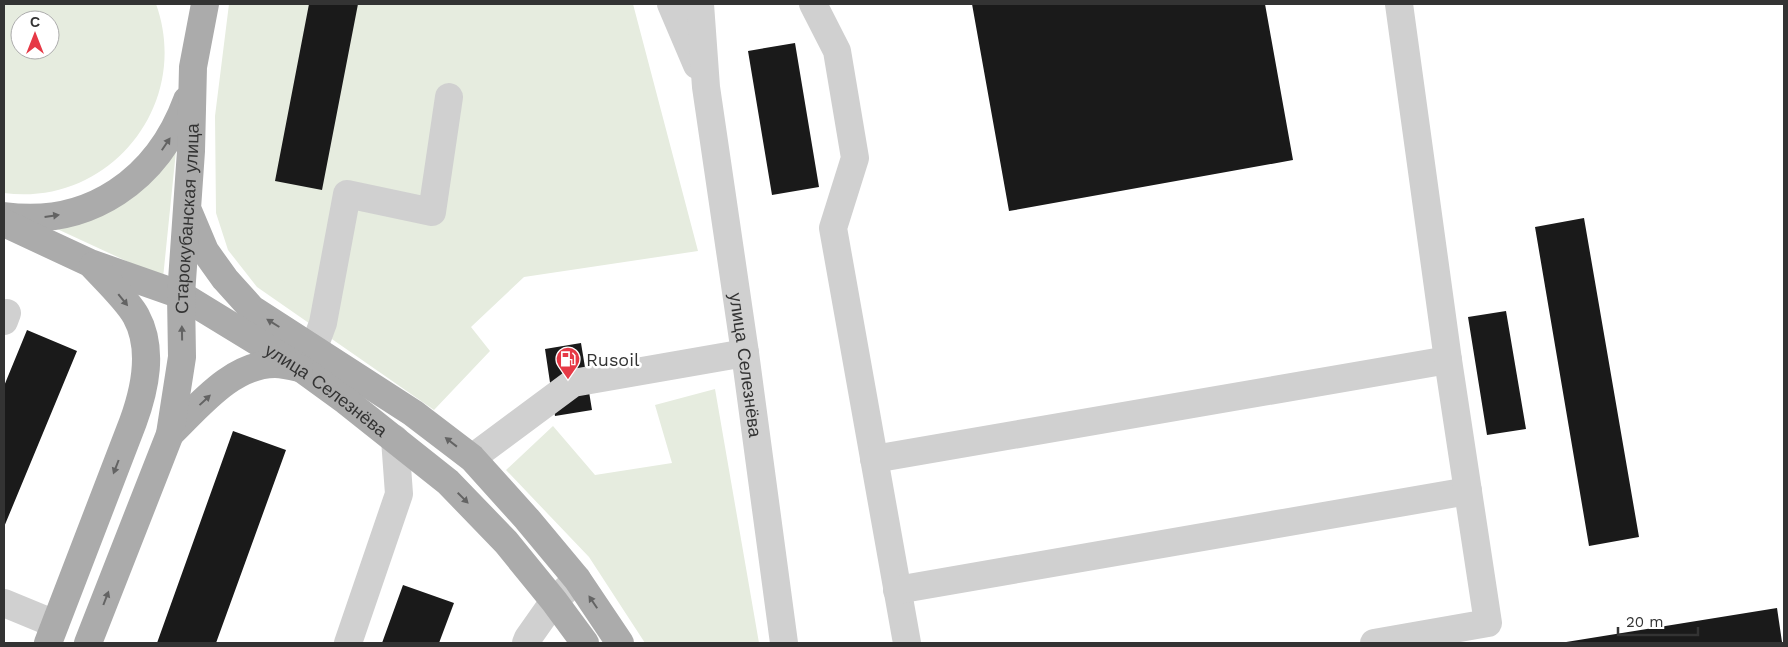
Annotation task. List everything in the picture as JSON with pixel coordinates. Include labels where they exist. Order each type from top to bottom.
[{"type":"main road","points":[[4,216],[44,217],[76,210],[106,198],[134,180],[156,157],[174,130],[187,100],[194,67],[194,36],[187,4]]},
{"type":"main road","name":"Старокубанская улица","points":[[88,643],[170,434],[182,357],[182,295],[188,210],[194,67],[205,4]]},
{"type":"main road","name":"улица Селезнёва","points":[[188,210],[206,251],[225,279],[252,309],[394,439],[448,482],[506,542],[585,643]]},
{"type":"main road","name":"улица Селезнёва","points":[[4,223],[90,264],[182,295],[413,413],[472,458],[528,519],[577,579],[620,643]]},
{"type":"main road","points":[[52,634],[134,422],[145,382],[146,341],[136,316],[90,264]]},
{"type":"main road","name":"Старокубанская улица","points":[[170,434],[232,377],[256,367],[308,359]]},
{"type":"street","points":[[671,4],[706,87]]},
{"type":"street","points":[[700,4],[706,87]]},
{"type":"street","points":[[813,4],[837,51],[854,158],[833,228],[907,643]]},
{"type":"street","points":[[1374,643],[1488,623],[1448,360],[1399,4]]},
{"type":"street","name":"улица Селезнёва","points":[[706,87],[745,353],[784,643]]},
{"type":"street","points":[[308,359],[323,323],[347,194],[432,212],[450,96]]},
{"type":"street","points":[[472,458],[573,383],[745,353]]},
{"type":"street","points":[[874,459],[1448,360]]},
{"type":"street","points":[[348,643],[399,494],[394,439]]},
{"type":"street","points":[[898,590],[1468,491]]},
{"type":"street","points":[[526,643],[554,601],[577,579]]},
{"type":"street","points":[[4,603],[52,634]]},
{"type":"shaded area","points":[[4,4],[156,4],[164,41],[162,78],[152,111],[133,141],[108,166],[78,183],[42,193],[4,193]]},
{"type":"shaded area","points":[[229,4],[633,4],[698,251],[524,277],[471,327],[490,351],[434,410],[257,287],[228,250],[216,213],[215,116]]},
{"type":"shaded area","points":[[176,151],[163,278],[55,228],[137,186]]},
{"type":"shaded area","points":[[715,389],[759,643],[645,643],[589,557],[506,470],[553,426],[595,475],[672,463],[655,405]]},
{"type":"building","points":[[309,4],[358,4],[322,190],[275,181]]},
{"type":"building","points":[[972,4],[1265,4],[1293,160],[1009,211]]},
{"type":"building","points":[[795,43],[819,187],[772,195],[748,51]]},
{"type":"building","points":[[1584,218],[1639,537],[1589,546],[1535,227]]},
{"type":"building","points":[[1506,311],[1526,429],[1487,435],[1468,317]]},
{"type":"building","points":[[27,330],[77,351],[4,527],[4,386]]},
{"type":"building","points":[[581,343],[592,410],[555,416],[545,349]]},
{"type":"building","points":[[233,431],[286,450],[216,643],[157,643]]},
{"type":"building","points":[[403,585],[454,603],[439,643],[382,643]]},
{"type":"building","points":[[1777,608],[1782,642],[1560,643]]},
{"type":"place","name":"Rusoil","points":[[568,380]]}]
